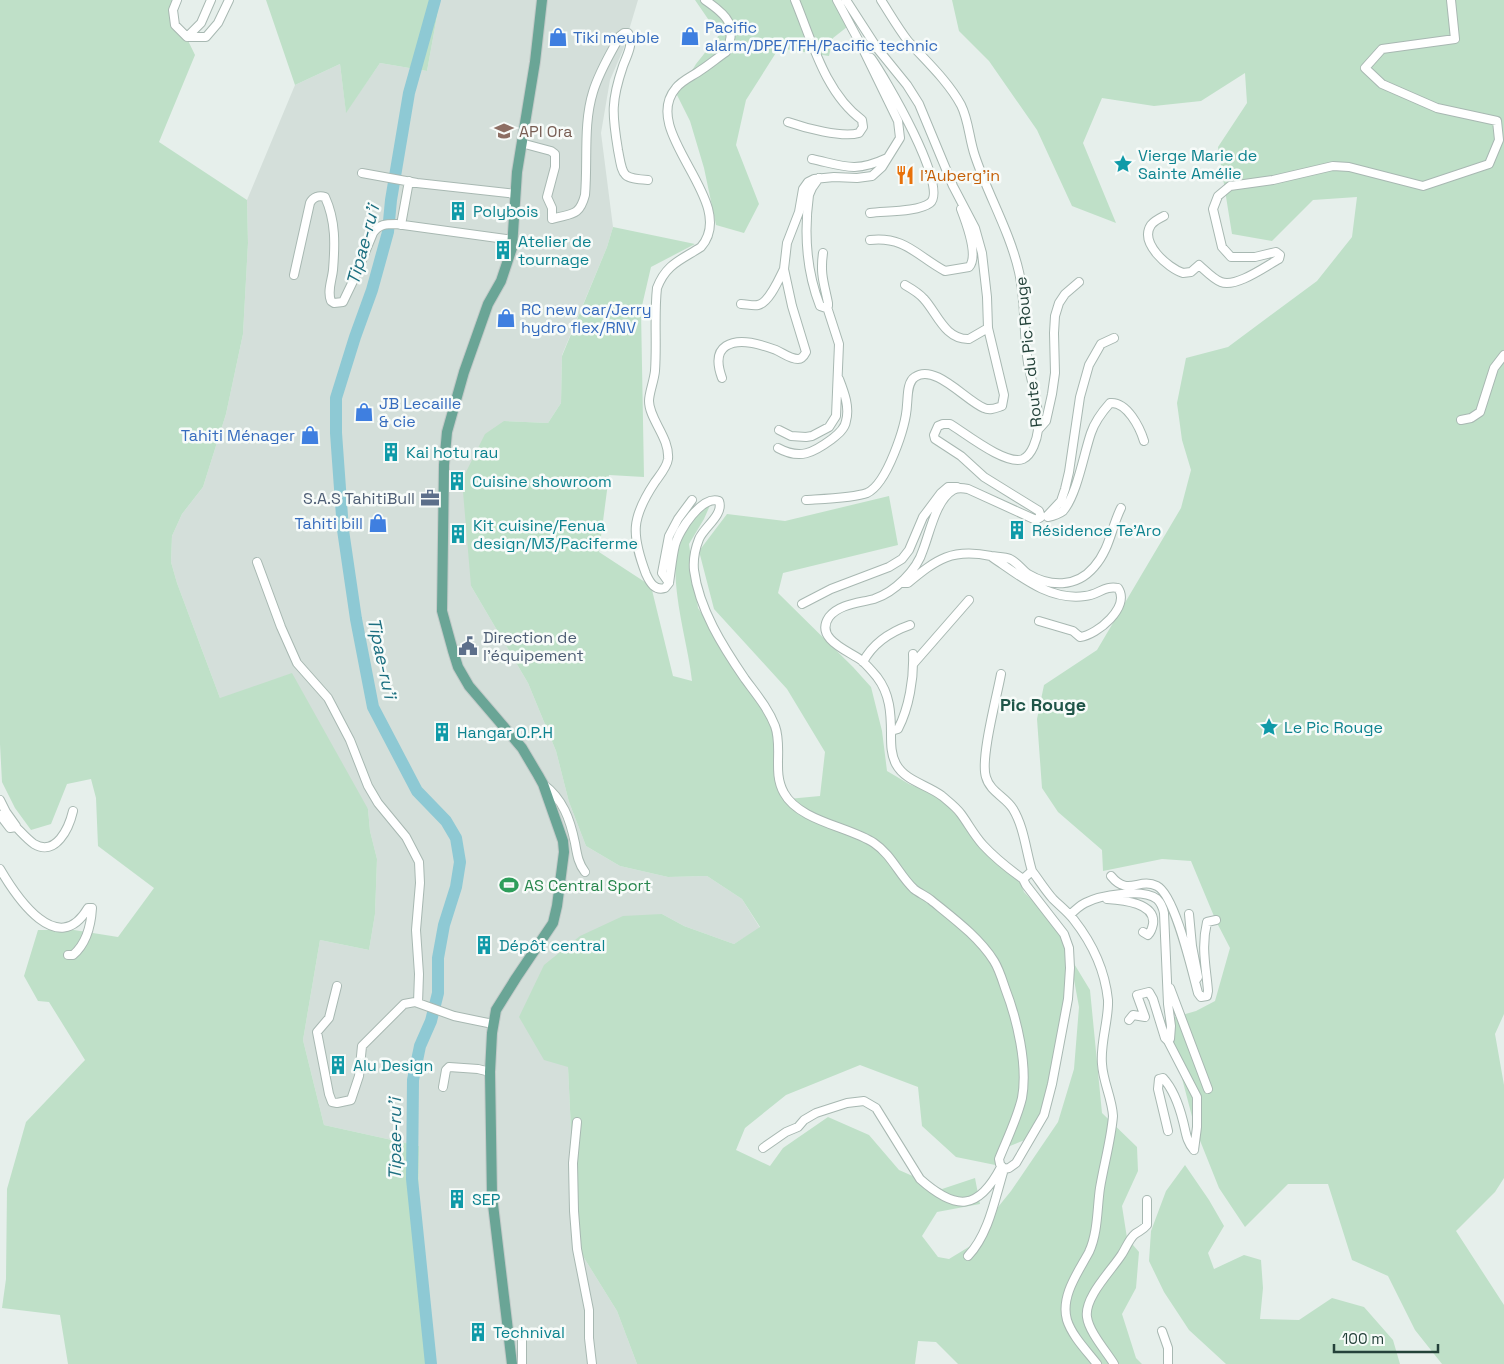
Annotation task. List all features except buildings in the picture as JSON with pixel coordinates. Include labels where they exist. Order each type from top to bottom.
[{"type":"main road","points":[[512,1364],[492,1196],[490,1072],[493,1024],[496,1010],[553,923],[564,852],[563,841],[543,784],[522,748],[481,702],[458,667],[442,611],[444,465],[447,432],[464,372],[488,304],[501,281],[509,259],[513,240],[516,182],[535,62],[542,0]]},
{"type":"street","points":[[177,0],[173,10],[175,25],[187,37],[206,37],[218,23],[229,0]]},
{"type":"street","points":[[187,37],[201,23],[212,0]]},
{"type":"street","points":[[705,0],[724,14],[729,22],[731,27],[728,46],[726,52],[675,89],[669,102],[668,120],[678,145],[704,197],[711,223],[701,247],[668,268],[662,275],[657,288],[654,372],[649,401],[652,413],[660,428],[668,458],[666,466],[639,508],[635,533],[649,580],[658,589],[665,588],[670,583],[676,542],[684,527],[702,505],[709,501],[719,501],[718,512],[700,537],[696,548],[693,559],[694,572],[707,614],[740,670],[768,709],[775,726],[779,744],[777,766],[779,782],[786,796],[791,803],[805,812],[874,843],[889,855],[914,888],[965,928],[995,962],[1012,1006],[1018,1028],[1023,1072],[1022,1097],[1014,1124],[999,1159],[1002,1168],[988,1222],[968,1256]]},
{"type":"street","points":[[788,122],[804,128],[852,135],[859,133],[863,127],[862,120],[850,111],[827,78],[795,0]]},
{"type":"street","points":[[722,378],[718,366],[720,352],[733,342],[752,343],[776,350],[792,358],[799,359],[804,356],[806,352],[792,306],[784,269],[787,243],[799,212],[803,189],[808,182],[820,178],[872,176],[882,168],[900,138],[898,121],[837,0]]},
{"type":"street","points":[[846,0],[919,104],[953,186],[970,239],[972,262],[969,267],[945,270],[905,245],[893,240],[870,240]]},
{"type":"street","name":"Route du Pic Rouge","points":[[881,0],[908,40],[948,86],[961,105],[974,155],[1013,251],[1020,276],[1023,292],[1028,363],[1036,393],[1038,430],[1035,442],[1028,454],[1018,460],[1010,459],[992,451],[950,424],[938,426],[934,435],[938,442],[961,456],[984,477],[1039,511],[1044,517]]},
{"type":"street","points":[[1164,216],[1151,225],[1148,233],[1149,242],[1165,263],[1183,274],[1190,272],[1198,265],[1222,282],[1233,282],[1257,272],[1279,259],[1280,255],[1276,252],[1255,257],[1231,257],[1222,247],[1213,209],[1218,196],[1230,186],[1273,180],[1334,166],[1349,167],[1423,186],[1489,164],[1499,140],[1497,121],[1437,108],[1382,84],[1365,68],[1382,49],[1455,39],[1451,0]]},
{"type":"street","points":[[522,143],[555,154],[554,168],[547,197],[552,208],[552,219],[569,216],[579,209],[584,195],[593,91],[620,36],[628,33],[631,38],[630,46],[617,84],[613,119],[625,175],[630,179],[648,180]]},
{"type":"street","points":[[862,47],[877,66],[912,128],[934,183],[935,196],[931,202],[920,207],[870,213]]},
{"type":"street","points":[[812,159],[854,168],[871,166],[888,158]]},
{"type":"street","points":[[362,174],[516,194]]},
{"type":"street","points":[[820,178],[809,195],[806,239],[809,266],[816,295],[820,306],[822,308],[827,307]]},
{"type":"street","points":[[399,224],[408,181]]},
{"type":"street","points":[[806,500],[835,498],[868,492],[883,476],[899,441],[907,412],[911,381],[915,376],[922,374],[938,377],[957,392],[985,409],[994,409],[1002,406],[1004,395],[988,328],[982,253],[975,228],[953,186]]},
{"type":"street","points":[[294,275],[310,203],[316,197],[322,196],[326,198],[334,224],[333,272],[329,293],[330,301],[334,303],[343,302],[377,227],[387,224],[399,224],[513,240]]},
{"type":"street","points":[[779,430],[791,436],[806,437],[829,426],[836,416],[839,344],[827,307],[828,303],[822,281],[823,253]]},
{"type":"street","points":[[741,304],[757,305],[764,302],[784,269]]},
{"type":"street","points":[[1038,430],[1046,421],[1052,394],[1055,373],[1055,316],[1059,303],[1079,282]]},
{"type":"street","points":[[905,285],[924,299],[947,331],[956,336],[969,339],[988,328]]},
{"type":"street","points":[[1044,517],[1056,508],[1065,490],[1080,397],[1089,365],[1101,344],[1114,338]]},
{"type":"street","points":[[1461,420],[1471,418],[1480,412],[1494,368],[1504,355]]},
{"type":"street","points":[[778,448],[792,454],[808,453],[816,450],[839,434],[846,422],[847,405],[845,394],[837,375]]},
{"type":"street","points":[[802,604],[831,589],[889,567],[902,558],[910,550],[924,517],[941,493],[948,487],[968,489],[1036,520],[1054,516],[1063,510],[1071,496],[1091,431],[1099,416],[1110,403],[1120,405],[1133,418],[1140,427],[1144,441]]},
{"type":"street","points":[[960,487],[953,490],[938,508],[920,560],[901,583],[876,598],[845,606],[829,618],[826,625],[830,639],[863,662],[877,677],[888,698],[891,711],[892,747],[896,764],[904,774],[938,793],[954,806],[984,846],[1023,879],[1053,918],[1067,941],[1070,958],[1068,999],[1052,1084],[1044,1115],[1016,1162],[1009,1168],[1002,1168]]},
{"type":"street","points":[[670,583],[662,573],[669,536],[678,519],[692,500]]},
{"type":"street","points":[[901,583],[908,583],[930,565],[957,554],[977,553],[1010,559],[1028,574],[1047,581],[1064,584],[1084,577],[1099,561],[1113,534],[1121,508]]},
{"type":"street","points":[[990,556],[1028,582],[1059,596],[1086,596],[1108,587],[1118,588],[1122,595],[1121,601],[1110,618],[1102,627],[1086,636],[1080,637],[1072,631],[1038,621]]},
{"type":"street","points":[[257,562],[281,627],[297,663],[328,698],[350,740],[368,786],[378,802],[406,837],[419,862],[420,882],[416,930],[421,1004]]},
{"type":"street","points":[[914,663],[969,600]]},
{"type":"street","points":[[863,662],[868,652],[885,637],[910,625]]},
{"type":"street","points":[[891,731],[898,729],[901,723],[910,690],[914,663],[913,654]]},
{"type":"street","points":[[1001,674],[986,757],[985,776],[991,788],[1012,807],[1019,820],[1032,871],[1052,898],[1070,915],[1089,943],[1104,976],[1108,1002],[1102,1044],[1102,1065],[1112,1105],[1112,1125],[1092,1243],[1069,1292],[1066,1308],[1067,1320],[1076,1336],[1097,1364]]},
{"type":"street","points":[[543,784],[556,795],[565,809],[579,864],[585,872]]},
{"type":"street","points":[[0,800],[16,827],[34,844],[40,847],[48,847],[55,844],[70,823],[73,811]]},
{"type":"street","points":[[0,815],[10,828],[16,827]]},
{"type":"street","points":[[0,869],[23,903],[40,920],[50,926],[63,929],[71,926],[84,915],[88,908],[92,908],[83,945],[73,955],[68,955]]},
{"type":"street","points":[[1023,879],[1032,871]]},
{"type":"street","points":[[1111,876],[1122,886],[1150,884],[1159,888],[1170,902],[1201,997],[1207,996],[1208,991],[1203,950],[1204,934],[1207,922],[1216,920]]},
{"type":"street","points":[[1128,894],[1140,889],[1158,891],[1159,888]]},
{"type":"street","points":[[1070,915],[1086,902],[1107,896],[1142,894],[1158,900],[1162,906],[1165,930],[1165,957],[1171,1026],[1170,1039],[1168,1041]]},
{"type":"street","points":[[1096,899],[1122,901],[1149,909],[1153,916],[1152,928],[1148,935],[1143,932]]},
{"type":"street","points":[[1189,914],[1192,946],[1198,971],[1198,977],[1195,981]]},
{"type":"street","points":[[1167,981],[1208,1089]]},
{"type":"street","points":[[337,986],[331,1012],[317,1032],[332,1102],[337,1103],[351,1100],[359,1076],[362,1046],[404,1004],[415,1002],[469,1020],[493,1024]]},
{"type":"street","points":[[1129,1020],[1133,1015],[1145,1017],[1137,995],[1149,992],[1165,1038],[1197,1097],[1197,1127],[1194,1150],[1188,1143],[1180,1109],[1175,1097],[1162,1078],[1159,1079],[1158,1088],[1168,1131]]},
{"type":"street","points":[[443,1087],[446,1070],[449,1067],[478,1069],[490,1072]]},
{"type":"street","points":[[763,1148],[816,1113],[847,1102],[864,1101],[876,1108],[920,1179],[952,1200],[963,1202],[975,1200],[990,1185],[1002,1168]]},
{"type":"street","points":[[576,1122],[573,1163],[574,1211],[577,1249],[589,1310],[589,1338],[592,1364]]},
{"type":"street","points":[[1114,1364],[1099,1343],[1091,1327],[1087,1318],[1087,1309],[1091,1298],[1124,1253],[1133,1237],[1147,1225],[1146,1200]]},
{"type":"street","points":[[1162,1331],[1168,1348],[1168,1364]]},
{"type":"street","points":[[522,1340],[522,1364]]},
{"type":"shaded area","points":[[440,0],[638,0],[623,50],[610,80],[601,133],[613,227],[607,247],[562,355],[561,403],[548,423],[504,421],[471,586],[528,683],[556,751],[569,802],[586,846],[620,866],[668,877],[707,876],[742,899],[760,928],[734,944],[684,926],[662,914],[568,1067],[574,1193],[581,1253],[617,1311],[637,1364],[436,1364],[418,1225],[419,1146],[324,1125],[303,1040],[320,940],[369,950],[375,914],[377,859],[370,831],[368,809],[220,698],[171,562],[172,536],[182,514],[203,487],[226,414],[243,334],[248,243],[247,200],[295,85],[340,64],[346,112],[380,63],[427,71]]},
{"type":"green space","points":[[0,0],[177,0],[177,18],[195,55],[159,142],[247,200],[248,243],[243,334],[226,414],[203,487],[182,514],[172,536],[171,562],[220,698],[292,673],[368,809],[370,831],[377,859],[375,914],[369,950],[320,940],[303,1040],[324,1125],[419,1146],[418,1225],[436,1364],[68,1364],[60,1315],[2,1308],[6,1279],[7,1189],[26,1122],[85,1060],[49,1002],[38,1001],[24,976],[38,930],[74,930],[118,937],[154,888],[98,846],[96,798],[91,779],[67,784],[51,824],[31,830],[15,808],[2,782],[0,744]]},
{"type":"green space","points":[[266,0],[440,0],[427,71],[380,63],[346,113],[340,64],[295,85]]},
{"type":"green space","points":[[695,0],[836,0],[847,27],[833,38],[829,56],[779,48],[746,100],[736,145],[759,204],[744,233],[716,225],[704,168],[690,121],[677,95],[696,64],[719,35]]},
{"type":"green space","points":[[952,0],[1504,0],[1504,1014],[1495,1034],[1504,1085],[1504,1178],[1495,1192],[1456,1231],[1504,1305],[1504,1364],[1442,1364],[1415,1330],[1388,1276],[1352,1260],[1328,1184],[1288,1184],[1245,1227],[1219,1188],[1195,1128],[1178,1063],[1161,1021],[1196,1011],[1215,1001],[1230,948],[1216,921],[1191,861],[1162,859],[1103,871],[1102,850],[1058,812],[1042,788],[1037,719],[1044,685],[1097,650],[1181,508],[1191,470],[1182,440],[1177,403],[1186,358],[1228,347],[1317,281],[1352,237],[1357,197],[1313,200],[1272,241],[1232,234],[1218,147],[1247,103],[1245,73],[1201,101],[1154,106],[1102,98],[1083,143],[1116,223],[1072,206],[1037,130],[989,61],[959,31]]},
{"type":"green space","points":[[613,227],[695,244],[651,267],[641,310],[644,477],[609,475],[599,552],[651,586],[673,676],[692,681],[678,597],[676,554],[681,535],[690,520],[711,503],[689,544],[698,608],[755,692],[778,741],[781,789],[788,799],[820,796],[825,752],[787,689],[714,609],[699,551],[727,514],[785,521],[889,496],[898,545],[783,573],[778,593],[871,687],[882,731],[887,771],[909,784],[938,796],[1021,884],[1024,892],[1055,924],[1063,936],[1070,957],[1090,990],[1102,1113],[1137,1147],[1138,1171],[1122,1206],[1127,1238],[1139,1252],[1136,1288],[1122,1314],[1136,1358],[1142,1364],[958,1364],[936,1342],[918,1341],[915,1364],[637,1364],[617,1311],[581,1253],[574,1193],[568,1067],[544,1060],[519,1017],[544,965],[580,936],[623,916],[662,914],[684,926],[734,944],[760,927],[742,899],[707,876],[668,877],[620,866],[586,846],[569,802],[556,751],[528,683],[471,586],[462,480],[485,434],[504,421],[548,423],[561,403],[562,356],[607,247]],"holes":[[[1070,958],[1079,1007],[1074,1069],[1058,1122],[1011,1191],[994,1212],[977,1242],[949,1259],[938,1257],[922,1236],[937,1212],[980,1204],[975,1178],[942,1189],[899,1170],[869,1135],[828,1117],[783,1148],[770,1166],[736,1150],[745,1128],[786,1095],[860,1065],[918,1087],[922,1126],[956,1157],[1015,1169],[1001,1162],[1005,1148],[1035,1136],[1059,1045]]]},
{"type":"green space","points":[[1185,1165],[1224,1226],[1208,1253],[1214,1269],[1244,1255],[1261,1260],[1263,1288],[1260,1319],[1299,1320],[1332,1298],[1364,1307],[1393,1340],[1400,1364],[1226,1364],[1189,1330],[1164,1292],[1149,1261],[1151,1231],[1166,1191]]},
{"type":"waterway","name":"Tipae-ru’i","points":[[431,1364],[412,1179],[413,1080],[420,1046],[431,1021],[438,993],[438,958],[444,925],[456,887],[460,862],[456,838],[446,821],[417,791],[373,707],[356,619],[343,530],[336,433],[336,398],[372,290],[388,232],[391,200],[409,93],[435,0]]},
{"type":"place","name":"Pacific alarm/DPE/TFH/Pacific technic","points":[[690,36]]},
{"type":"place","name":"Tiki meuble","points":[[558,37]]},
{"type":"place","name":"API Ora","points":[[504,131]]},
{"type":"place","name":"Vierge Marie de Sainte Amélie","points":[[1123,164]]},
{"type":"place","name":"l'Auberg'in","points":[[905,175]]},
{"type":"place","name":"Polybois","points":[[458,211]]},
{"type":"place","name":"Atelier de tournage","points":[[503,250]]},
{"type":"place","name":"RC new car/Jerry hydro flex/RNV","points":[[506,318]]},
{"type":"place","name":"JB Lecaille & cie","points":[[364,412]]},
{"type":"place","name":"Tahiti Ménager","points":[[310,435]]},
{"type":"place","name":"Kai hotu rau","points":[[391,452]]},
{"type":"place","name":"Cuisine showroom","points":[[457,481]]},
{"type":"place","name":"S.A.S TahitiBull","points":[[430,498]]},
{"type":"place","name":"Tahiti bill","points":[[378,523]]},
{"type":"place","name":"Résidence Te'Aro","points":[[1017,530]]},
{"type":"place","name":"Kit cuisine/Fenua design/M3/Paciferme","points":[[458,534]]},
{"type":"place","name":"Direction de l'équipement","points":[[468,646]]},
{"type":"place","name":"Le Pic Rouge","points":[[1269,727]]},
{"type":"place","name":"Hangar O.P.H","points":[[442,732]]},
{"type":"place","name":"AS Central Sport","points":[[509,885]]},
{"type":"place","name":"Dépôt central","points":[[484,945]]},
{"type":"place","name":"Alu Design","points":[[338,1065]]},
{"type":"place","name":"SEP","points":[[457,1199]]},
{"type":"place","name":"Technival","points":[[478,1332]]},
{"type":"district","name":"Pic Rouge","points":[[1043,705]]}]
